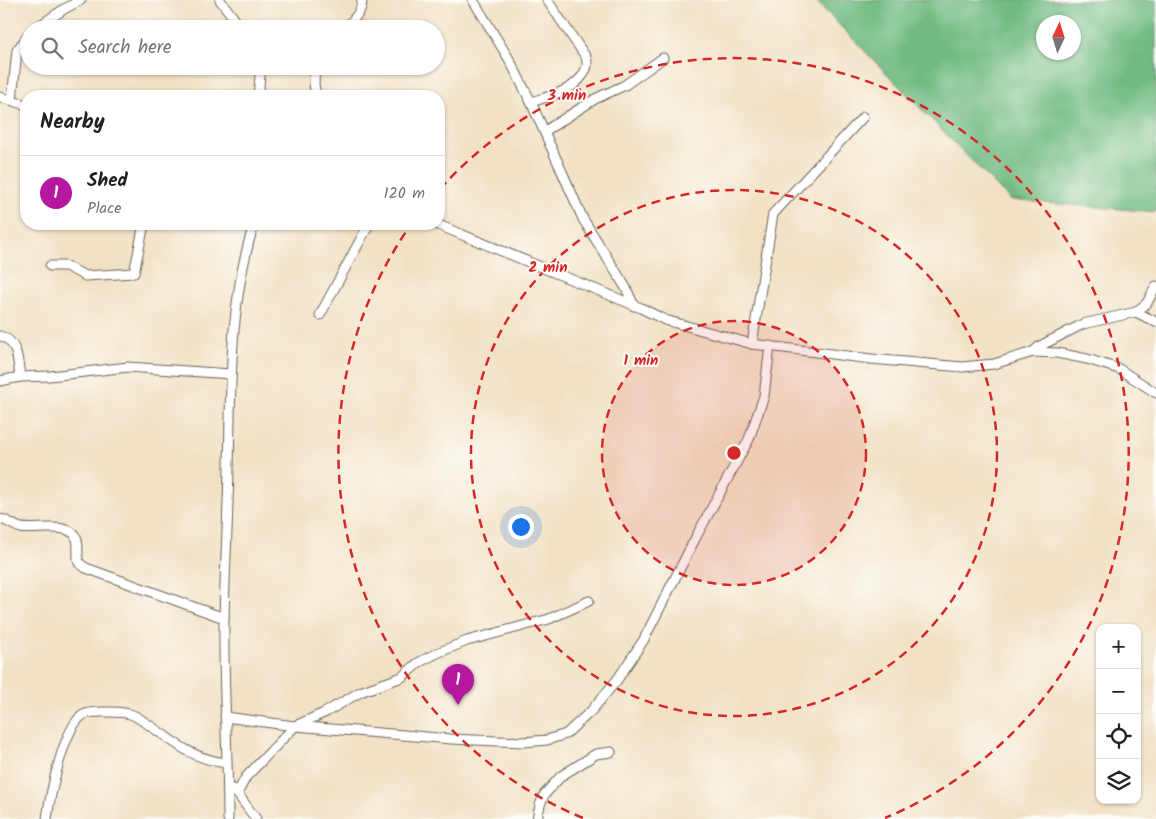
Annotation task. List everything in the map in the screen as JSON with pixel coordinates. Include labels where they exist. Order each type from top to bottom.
[{"type":"street","points":[[220,0],[235,20]]},
{"type":"street","points":[[354,20],[362,7],[362,0]]},
{"type":"street","points":[[473,0],[509,59],[531,102],[583,219],[626,288],[634,306]]},
{"type":"street","points":[[531,102],[560,92],[578,82],[587,68],[586,57],[547,0]]},
{"type":"street","points":[[48,20],[79,1]]},
{"type":"street","points":[[12,100],[17,50],[20,46]]},
{"type":"street","points":[[545,131],[595,99],[625,85],[663,58]]},
{"type":"street","points":[[259,90],[260,75]]},
{"type":"street","points":[[314,75],[315,90]]},
{"type":"street","points":[[0,97],[20,103]]},
{"type":"street","points":[[752,344],[773,214],[864,117]]},
{"type":"street","points":[[445,228],[665,320],[752,344],[871,359],[962,367],[994,364],[1033,352],[1057,353],[1072,355],[1119,369],[1156,393]]},
{"type":"street","points":[[50,266],[66,266],[86,276],[134,273],[143,230]]},
{"type":"street","points":[[228,819],[224,618],[231,374],[242,267],[252,230]]},
{"type":"street","points":[[320,315],[366,230]]},
{"type":"street","points":[[1147,303],[1156,286]]},
{"type":"street","points":[[1033,352],[1040,346],[1083,324],[1136,312],[1156,298]]},
{"type":"street","points":[[1136,312],[1156,322]]},
{"type":"street","points":[[0,336],[7,338],[14,346],[20,377]]},
{"type":"street","points":[[225,718],[451,739],[514,742],[547,740],[566,734],[597,705],[617,680],[642,641],[749,439],[764,396],[770,346]]},
{"type":"street","points":[[0,381],[20,377],[50,376],[128,367],[231,374]]},
{"type":"street","points":[[0,519],[22,528],[66,529],[74,533],[77,538],[79,563],[86,568],[224,618]]},
{"type":"street","points":[[237,794],[246,777],[295,726],[326,712],[360,692],[402,677],[418,663],[437,653],[467,641],[549,619],[590,601]]},
{"type":"street","points":[[47,819],[63,749],[70,730],[83,715],[97,712],[120,712],[134,715],[184,750],[205,760],[226,763]]},
{"type":"street","points":[[537,819],[544,795],[561,776],[596,754],[611,752]]},
{"type":"street","points":[[228,782],[256,819]]},
{"type":"green space","points":[[815,0],[1156,0],[1156,212],[1010,200]]},
{"type":"place","name":"Shed","points":[[458,705]]}]
